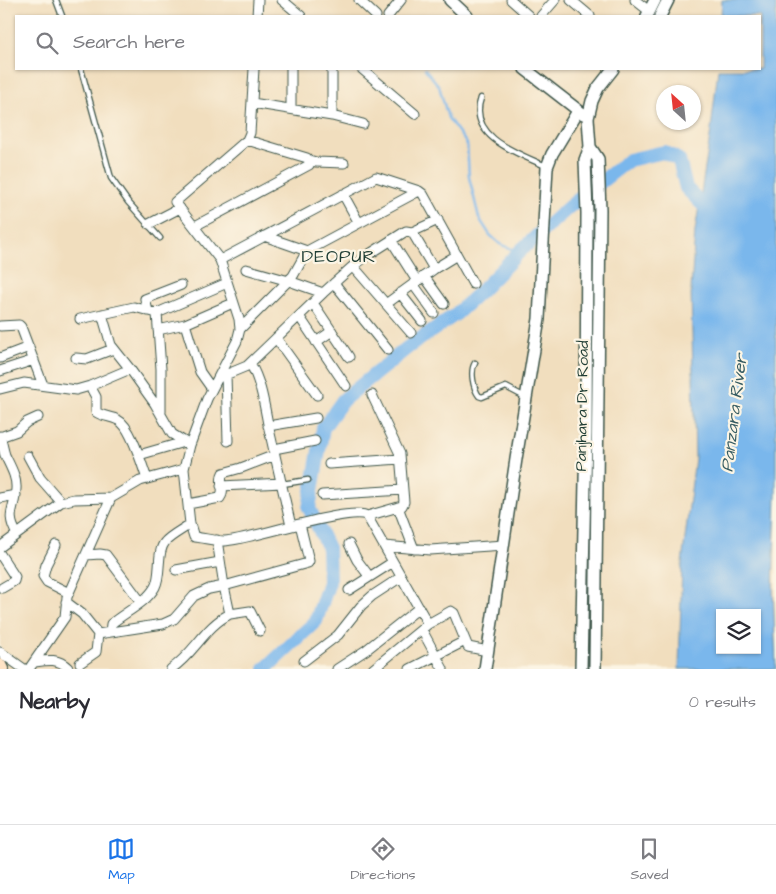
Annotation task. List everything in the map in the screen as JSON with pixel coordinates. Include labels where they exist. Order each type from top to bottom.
[{"type":"main road","points":[[0,665],[2,669]]},
{"type":"street","points":[[257,15],[258,0]]},
{"type":"street","points":[[282,0],[297,15]]},
{"type":"street","points":[[359,0],[375,15]]},
{"type":"street","points":[[389,15],[401,0]]},
{"type":"street","points":[[450,0],[466,15]]},
{"type":"street","points":[[511,0],[528,15]]},
{"type":"street","points":[[542,15],[555,0]]},
{"type":"street","points":[[571,0],[589,15]]},
{"type":"street","points":[[635,0],[648,14],[655,0]]},
{"type":"street","points":[[660,15],[668,0]]},
{"type":"street","points":[[254,70],[250,134],[247,140],[175,202],[220,260],[240,329],[222,376],[212,390],[187,443],[184,469],[192,533],[194,537],[226,541],[327,518],[360,513],[367,516],[419,608],[435,655],[443,669]]},
{"type":"street","points":[[291,70],[291,109]]},
{"type":"street","points":[[332,70],[332,116]]},
{"type":"street","points":[[363,70],[415,114]]},
{"type":"street","points":[[526,70],[588,118]]},
{"type":"street","name":"Panjhara Dr Road","points":[[582,669],[587,213],[584,160],[590,147],[588,118],[592,101],[598,88],[612,70]]},
{"type":"street","points":[[252,103],[332,116],[363,124]]},
{"type":"street","points":[[485,669],[539,319],[547,167],[552,154],[578,111]]},
{"type":"street","points":[[247,140],[309,160],[344,163]]},
{"type":"street","name":"Panjhara Dr Road","points":[[590,147],[598,158],[600,210],[595,669]]},
{"type":"street","points":[[195,226],[308,166],[309,160]]},
{"type":"street","points":[[220,260],[376,177],[419,191],[425,197],[473,284]]},
{"type":"street","points":[[240,329],[289,281],[307,251],[419,191]]},
{"type":"street","points":[[343,194],[359,223]]},
{"type":"street","points":[[149,224],[180,208]]},
{"type":"street","points":[[222,376],[241,369],[250,363],[323,293],[368,254],[406,231],[412,232],[438,220]]},
{"type":"street","points":[[412,232],[434,269]]},
{"type":"street","points":[[264,236],[307,251]]},
{"type":"street","points":[[391,240],[418,280],[434,313]]},
{"type":"street","points":[[386,304],[434,269],[458,255]]},
{"type":"street","points":[[353,266],[411,333]]},
{"type":"street","points":[[246,269],[323,293]]},
{"type":"street","points":[[418,280],[444,304]]},
{"type":"street","points":[[80,319],[134,307],[158,314],[227,283]]},
{"type":"street","points":[[334,283],[388,350]]},
{"type":"street","points":[[148,311],[145,299],[181,285]]},
{"type":"street","points":[[400,293],[422,321]]},
{"type":"street","points":[[158,330],[185,324],[233,303]]},
{"type":"street","points":[[313,303],[349,357]]},
{"type":"street","points":[[102,314],[114,349],[161,414],[172,434],[187,443]]},
{"type":"street","points":[[158,314],[161,414]]},
{"type":"street","points":[[299,316],[346,386]]},
{"type":"street","points":[[185,324],[200,372],[212,390]]},
{"type":"street","points":[[0,326],[19,325],[23,330],[43,385]]},
{"type":"street","points":[[316,342],[332,331]]},
{"type":"street","points":[[276,338],[317,395]]},
{"type":"street","points":[[0,358],[29,347]]},
{"type":"street","points":[[76,358],[87,359],[114,349]]},
{"type":"street","points":[[0,371],[34,360]]},
{"type":"street","points":[[250,363],[261,387],[291,526]]},
{"type":"street","points":[[0,389],[24,383],[76,390],[130,369]]},
{"type":"street","points":[[222,376],[228,441]]},
{"type":"street","points":[[90,386],[96,397],[96,412],[121,421],[134,442],[147,479]]},
{"type":"street","points":[[367,516],[403,504],[400,459],[397,447],[372,395]]},
{"type":"street","points":[[17,534],[10,518],[16,495],[16,487],[0,437],[17,431],[27,422],[38,417]]},
{"type":"street","points":[[268,426],[316,418]]},
{"type":"street","points":[[188,504],[220,498],[223,494],[220,478],[222,473],[241,468],[274,452],[315,441]]},
{"type":"street","points":[[139,455],[187,443]]},
{"type":"street","points":[[28,456],[40,478],[61,502]]},
{"type":"street","points":[[329,464],[400,459]]},
{"type":"street","points":[[0,547],[61,502],[74,499],[111,498],[133,484],[184,469]]},
{"type":"street","points":[[222,486],[282,483]]},
{"type":"street","points":[[322,495],[403,490]]},
{"type":"street","points":[[0,498],[16,495]]},
{"type":"street","points":[[32,665],[63,621],[69,593],[111,498]]},
{"type":"street","points":[[398,507],[414,549]]},
{"type":"street","points":[[98,634],[163,624],[174,619],[194,596],[209,589],[308,563],[304,523]]},
{"type":"street","points":[[110,632],[111,624],[141,602],[156,586],[163,544],[190,524]]},
{"type":"street","points":[[217,540],[230,614]]},
{"type":"street","points":[[349,544],[356,560],[369,576]]},
{"type":"street","points":[[56,545],[43,576],[47,582],[69,593]]},
{"type":"street","points":[[384,546],[430,550],[504,545]]},
{"type":"street","points":[[0,554],[15,577],[14,581],[2,588]]},
{"type":"street","points":[[86,555],[106,555],[141,602]]},
{"type":"street","points":[[176,570],[220,562]]},
{"type":"street","points":[[349,590],[393,562]]},
{"type":"street","points":[[304,661],[338,635],[361,606],[372,596],[402,577]]},
{"type":"street","points":[[66,602],[82,614],[98,634],[96,652],[80,663]]},
{"type":"street","points":[[338,669],[366,650],[419,608]]},
{"type":"street","points":[[171,669],[183,659],[216,623],[230,614],[250,611],[260,631]]},
{"type":"street","points":[[373,669],[425,627],[450,612],[454,613],[468,647],[488,651]]},
{"type":"street","points":[[410,669],[465,640]]},
{"type":"street","points":[[0,652],[24,669]]},
{"type":"street","points":[[32,665],[56,660],[68,668]]},
{"type":"lane","points":[[56,0],[62,15]]},
{"type":"lane","points":[[81,70],[111,178],[128,202],[160,238]]},
{"type":"lane","points":[[481,98],[479,114],[484,129],[504,146],[547,167]]},
{"type":"lane","points":[[475,363],[472,370],[476,391],[479,396],[482,397],[506,387],[526,398]]},
{"type":"lane","points":[[282,483],[308,480]]},
{"type":"water","name":"Panzara River","points":[[722,0],[776,0],[776,494],[773,588],[776,669],[679,669],[682,563],[695,458],[691,290],[695,231],[711,130],[718,70],[761,70],[761,15],[721,15]]},
{"type":"waterway","points":[[426,70],[439,86],[448,118],[467,144],[469,177],[479,218],[490,235],[500,244],[519,252]]},
{"type":"waterway","points":[[265,669],[316,621],[329,582],[328,548],[309,508],[323,428],[343,400],[407,348],[456,314],[519,252],[570,206],[629,160],[664,152],[679,160],[686,188],[712,214]]},
{"type":"district","name":"DEOPUR","points":[[339,256]]}]
